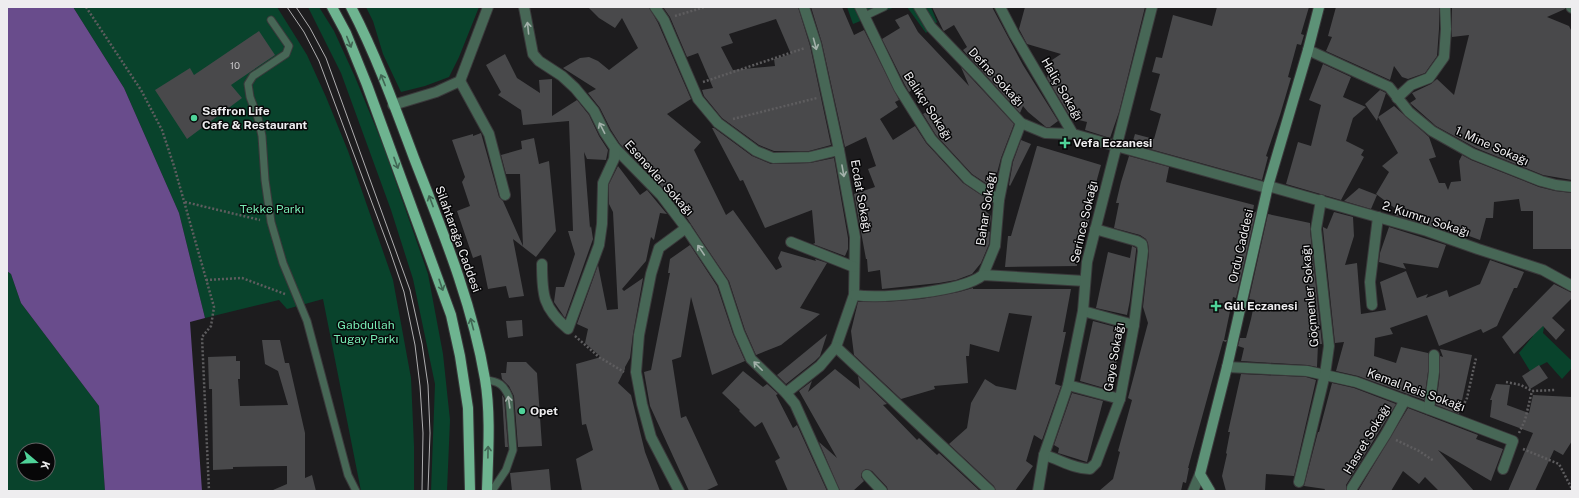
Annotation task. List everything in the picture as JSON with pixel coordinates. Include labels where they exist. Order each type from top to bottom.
[{"type":"main road","points":[[332,7],[346,34],[367,85],[451,315],[460,356],[468,408],[470,491]]},
{"type":"main road","name":"Silahtarağa Caddesi","points":[[351,7],[360,24],[394,105],[464,290],[485,380],[488,424],[487,491]]},
{"type":"main road","name":"Ordu Caddesi","points":[[1200,474],[1227,367],[1267,187],[1308,50],[1319,7]]},
{"type":"main road","points":[[1200,474],[1210,491]]},
{"type":"street","points":[[394,105],[436,92],[460,82],[488,7]]},
{"type":"street","name":"Esenevler Sokağı","points":[[524,7],[532,54],[539,61],[562,76],[575,88],[594,112],[604,133],[615,148],[661,195],[686,228],[723,283],[739,332],[751,359],[786,393],[794,404],[834,491]]},
{"type":"street","points":[[655,7],[664,20],[691,86],[698,99],[718,123],[756,151],[773,158],[810,157],[839,150]]},
{"type":"street","name":"Ecdat Sokağı","points":[[804,7],[816,44],[839,150],[855,237],[854,295],[836,347]]},
{"type":"street","name":"Defne Sokağı","points":[[918,7],[931,27],[994,92],[1021,124],[1045,133],[1073,134]]},
{"type":"street","name":"Haliç Sokağı","points":[[1000,7],[1014,34],[1073,134],[1115,147],[1267,187]]},
{"type":"street","name":"Serince Sokağı","points":[[1038,491],[1044,455],[1068,384],[1083,310],[1087,262],[1115,147],[1152,7]]},
{"type":"street","points":[[1397,98],[1411,85],[1429,78],[1444,57],[1446,29],[1445,7]]},
{"type":"street","name":"Balıkçı Sokağı","points":[[862,12],[899,88],[931,139],[968,179],[999,200]]},
{"type":"street","name":"1. Mine Sokağı","points":[[1308,50],[1389,87],[1409,112],[1432,131],[1473,154],[1541,181],[1572,187]]},
{"type":"street","points":[[460,82],[489,134],[505,195]]},
{"type":"street","name":"Bahar Sokağı","points":[[983,275],[995,246],[999,200],[1007,160],[1021,124]]},
{"type":"street","points":[[542,264],[542,292],[547,306],[559,321],[568,329],[599,245],[602,224],[602,183],[614,159],[615,148]]},
{"type":"street","name":"2. Kumru Sokağı","points":[[1267,187],[1321,200],[1427,231],[1543,270],[1572,286]]},
{"type":"street","name":"Göçmenler Sokağı","points":[[1299,482],[1325,374],[1329,346],[1316,229],[1321,200]]},
{"type":"street","points":[[1372,304],[1370,282],[1378,217]]},
{"type":"street","points":[[679,491],[651,437],[636,372],[639,335],[650,274],[659,248],[686,228]]},
{"type":"street","name":"Gaye Sokağı","points":[[1044,455],[1056,458],[1081,469],[1090,469],[1096,463],[1120,399],[1134,325],[1143,251],[1142,244],[1137,241],[1095,229]]},
{"type":"street","points":[[791,242],[854,267]]},
{"type":"street","points":[[854,295],[868,298],[911,294],[956,286],[976,280],[983,275],[1085,281]]},
{"type":"street","points":[[1083,310],[1134,325]]},
{"type":"street","points":[[786,393],[820,366],[836,347],[990,491]]},
{"type":"street","points":[[1428,409],[1434,372],[1434,355]]},
{"type":"street","name":"Kemal Reis Sokağı","points":[[1227,367],[1307,371],[1356,382],[1513,441]]},
{"type":"street","points":[[1068,384],[1120,399]]},
{"type":"street","name":"Hasret Sokağı","points":[[1352,491],[1352,488],[1386,434],[1405,400]]},
{"type":"street","points":[[1503,469],[1513,441]]},
{"type":"street","name":"Ordu Caddesi","points":[[1194,491],[1200,474]]},
{"type":"street","points":[[867,475],[882,491]]},
{"type":"lane","points":[[862,12],[884,7]]},
{"type":"lane","points":[[271,20],[288,46],[286,54],[253,76],[248,84],[250,97],[258,118],[262,136],[265,180],[271,222],[283,263],[296,298],[307,321],[348,475],[356,491]]},
{"type":"lane","points":[[485,380],[495,381],[506,390],[509,398],[513,450],[506,470],[492,491]]},
{"type":"path","points":[[86,7],[141,90],[162,130],[185,202],[214,307],[211,326],[202,337],[209,491]]},
{"type":"path","points":[[664,20],[706,7]]},
{"type":"path","points":[[691,86],[816,44]]},
{"type":"path","points":[[718,123],[827,95]]},
{"type":"path","points":[[185,202],[271,222]]},
{"type":"path","points":[[206,280],[242,278],[296,298]]},
{"type":"path","points":[[568,329],[581,342],[600,357],[624,372],[636,372]]},
{"type":"path","points":[[1457,419],[1467,398],[1476,358]]},
{"type":"path","points":[[1506,382],[1522,385],[1532,391],[1555,390]]},
{"type":"path","points":[[1532,391],[1522,430],[1513,441],[1520,447],[1559,464],[1572,489]]},
{"type":"path","points":[[1386,434],[1419,451],[1434,462]]},
{"type":"green space","name":"Tekke Parkı","points":[[73,7],[277,7],[307,55],[326,97],[348,151],[393,280],[411,378],[414,491],[361,491],[323,299],[287,309],[279,300],[205,318],[179,213],[124,88]]},
{"type":"green space","points":[[308,7],[319,7],[334,31],[355,77],[383,145],[428,274],[443,354],[450,420],[447,491],[431,491],[435,384],[413,279],[391,210],[341,73]]},
{"type":"green space","points":[[366,7],[479,7],[459,57],[449,77],[425,86],[401,92],[383,54],[373,21]]},
{"type":"green space","points":[[847,7],[895,7],[853,24]]},
{"type":"green space","points":[[907,7],[931,7],[937,22],[926,33]]},
{"type":"green space","points":[[7,271],[11,274],[21,303],[99,406],[105,491],[7,491]]},
{"type":"green space","points":[[1529,312],[1544,327],[1543,333],[1572,361],[1572,368],[1562,379],[1547,362],[1530,371],[1519,353],[1533,336],[1520,319]]},
{"type":"shaded area","points":[[7,7],[73,7],[124,88],[179,213],[205,318],[190,322],[202,491],[105,491],[99,406],[21,303],[11,274],[7,271]]},
{"type":"building","points":[[588,7],[649,7],[658,23],[691,99],[667,114],[701,142],[694,150],[726,215],[733,210],[776,270],[782,267],[778,258],[781,251],[827,263],[800,308],[820,314],[781,345],[756,355],[745,330],[729,281],[685,215],[657,181],[660,179],[630,142],[625,149],[620,144],[600,108],[588,93],[596,89],[563,68],[580,58],[589,57],[598,61],[609,70],[638,48],[622,18],[615,28],[599,18]]},
{"type":"building","points":[[663,7],[798,7],[810,46],[831,145],[809,151],[774,151],[759,145],[722,118],[704,96],[702,90],[713,88],[698,53],[687,57],[670,17]],"holes":[[[776,19],[791,54],[774,59],[775,66],[733,70],[721,47],[733,43],[729,34]]]},
{"type":"building","points":[[811,7],[842,7],[854,35],[864,30],[899,100],[895,102],[898,107],[880,119],[893,140],[915,126],[926,143],[963,183],[987,199],[979,205],[991,216],[987,231],[990,232],[989,244],[981,263],[972,274],[956,280],[939,283],[882,289],[880,270],[868,272],[867,259],[854,194],[875,187],[868,169],[876,166],[866,137],[845,147],[822,43]]},
{"type":"building","points":[[932,7],[992,7],[1023,65],[1058,121],[1050,127],[1046,127],[1023,106],[1020,113],[963,50],[967,47],[954,25],[944,31],[943,30]]},
{"type":"building","points":[[1025,7],[1145,7],[1119,112],[1110,138],[1085,130],[1087,122],[1071,118],[1047,78],[1052,60],[1061,54],[1027,44],[1019,29]]},
{"type":"building","points":[[1217,7],[1309,7],[1301,34],[1304,35],[1301,45],[1297,44],[1288,77],[1291,78],[1266,156],[1268,157],[1262,180],[1132,144],[1135,134],[1154,139],[1161,114],[1150,110],[1160,74],[1152,72],[1156,57],[1162,58],[1173,15],[1212,26]]},
{"type":"building","points":[[1336,7],[1439,7],[1437,56],[1425,73],[1408,79],[1402,77],[1394,66],[1390,80],[1326,51],[1332,37],[1328,36]]},
{"type":"building","points":[[1452,7],[1565,7],[1565,9],[1547,17],[1569,26],[1572,32],[1572,180],[1543,175],[1476,148],[1436,126],[1410,103],[1416,99],[1412,93],[1431,84],[1437,79],[1454,95],[1469,35],[1452,37]]},
{"type":"building","points":[[908,14],[918,32],[969,86],[961,67],[1014,124],[1001,158],[993,188],[972,174],[936,135],[923,114],[931,109],[914,89],[909,92],[882,39],[900,28],[895,20]]},
{"type":"building","points":[[259,31],[275,55],[231,85],[242,98],[187,139],[155,90],[190,68],[194,75]]},
{"type":"building","points":[[505,54],[517,78],[540,93],[539,80],[552,79],[552,116],[577,100],[589,115],[599,136],[608,150],[606,160],[587,159],[584,152],[590,228],[591,226],[593,239],[565,318],[554,302],[556,287],[564,287],[575,254],[568,231],[573,231],[569,121],[523,125],[521,110],[498,95],[501,92],[486,65]]},
{"type":"building","points":[[1323,64],[1351,77],[1343,97],[1366,107],[1353,118],[1346,141],[1364,150],[1361,155],[1364,157],[1341,200],[1286,184],[1298,142],[1311,146],[1321,105],[1309,100]]},
{"type":"building","points":[[1380,90],[1386,93],[1377,121],[1365,104]]},
{"type":"building","points":[[1394,106],[1429,137],[1436,157],[1429,159],[1439,183],[1445,183],[1448,190],[1451,182],[1461,181],[1459,161],[1462,155],[1539,187],[1572,193],[1572,249],[1533,249],[1533,211],[1521,211],[1519,199],[1494,202],[1493,218],[1486,218],[1480,240],[1469,236],[1456,227],[1453,233],[1394,215],[1396,209],[1376,194],[1389,172],[1382,166],[1398,153],[1378,117]]},
{"type":"building","points":[[712,128],[752,156],[771,164],[810,163],[834,158],[848,238],[848,249],[845,256],[813,244],[815,243],[812,210],[765,228],[743,180],[740,181]]},
{"type":"building","points":[[481,133],[499,197],[503,201],[523,246],[520,174],[506,174],[501,155],[522,149],[521,141],[534,138],[539,164],[549,161],[556,231],[536,257],[513,239],[524,296],[509,298],[506,286],[488,289],[481,255],[473,258],[457,211],[470,206],[462,182],[465,177],[452,140]]},
{"type":"building","points":[[1021,140],[1031,144],[1010,186],[1013,162]]},
{"type":"building","points":[[1037,146],[1101,165],[1088,212],[1091,212],[1085,239],[1076,238],[1077,266],[1005,267],[1008,236],[1011,236]]},
{"type":"building","points":[[1129,156],[1169,167],[1166,182],[1254,205],[1253,211],[1256,212],[1236,298],[1233,297],[1224,340],[1227,340],[1226,342],[1223,341],[1188,468],[1186,483],[1183,482],[1181,491],[1099,491],[1113,479],[1120,452],[1118,451],[1132,400],[1128,398],[1148,323],[1143,307],[1149,252],[1148,243],[1146,239],[1140,235],[1114,228],[1119,203],[1116,203]]},
{"type":"building","points":[[618,166],[640,195],[647,190],[667,214],[660,213],[654,240],[651,237],[646,261],[622,289],[624,291],[643,278],[630,358],[618,383],[631,395],[645,452],[660,491],[582,491],[576,459],[593,450],[586,424],[582,425],[576,364],[601,357],[585,343],[588,329],[577,324],[598,265],[607,310],[618,309],[613,212],[609,204],[609,184]]},
{"type":"building","points":[[1359,188],[1377,195],[1371,209],[1344,201]]},
{"type":"building","points":[[1334,212],[1353,217],[1354,236],[1345,265],[1357,263],[1361,314],[1386,310],[1380,282],[1406,271],[1417,298],[1428,294],[1426,298],[1447,290],[1449,297],[1480,284],[1490,260],[1524,272],[1517,288],[1514,288],[1497,326],[1483,333],[1481,329],[1439,346],[1427,315],[1390,328],[1393,334],[1375,338],[1374,356],[1396,363],[1401,347],[1428,353],[1428,372],[1424,400],[1358,376],[1336,371],[1344,342],[1335,343],[1323,229],[1323,227],[1327,229]]},
{"type":"building","points":[[1268,214],[1310,223],[1322,344],[1318,344],[1317,367],[1307,365],[1241,361],[1244,348],[1238,346],[1240,338],[1246,338],[1251,319],[1255,300],[1249,299]]},
{"type":"building","points":[[1389,227],[1446,245],[1438,268],[1403,263],[1406,269],[1379,262],[1380,253]]},
{"type":"building","points":[[690,245],[717,286],[733,334],[745,361],[712,375],[691,297],[681,357],[672,360],[681,418],[686,416],[718,485],[705,491],[689,491],[650,406],[644,372],[651,370],[670,273],[668,273],[670,259]]},
{"type":"building","points":[[1132,246],[1136,248],[1136,251],[1127,315],[1096,308],[1108,252],[1130,258]]},
{"type":"building","points":[[1554,284],[1572,293],[1572,298],[1552,318],[1565,330],[1556,340],[1543,326],[1514,354],[1502,337]]},
{"type":"building","points":[[973,288],[1071,289],[1063,332],[1066,332],[1055,384],[1061,386],[1042,440],[1034,435],[1026,461],[1033,466],[1015,491],[996,491],[994,486],[949,444],[967,428],[971,403],[985,379],[996,386],[1016,390],[1032,316],[1009,313],[999,352],[970,344],[969,356],[966,356],[968,383],[934,386],[935,389],[901,399],[854,355],[851,331],[858,302],[921,299]]},
{"type":"building","points":[[522,320],[523,336],[508,338],[506,321]]},
{"type":"building","points":[[1093,321],[1123,329],[1111,390],[1080,381]]},
{"type":"building","points":[[827,334],[820,356],[815,361],[786,384],[777,375]]},
{"type":"building","points":[[262,340],[280,340],[285,363],[289,363],[305,433],[305,478],[312,475],[316,491],[273,491],[287,484],[287,466],[233,467],[233,469],[213,470],[212,389],[209,389],[208,357],[236,356],[236,361],[240,361],[240,379],[238,379],[240,406],[288,405],[278,371],[265,364]]},
{"type":"building","points":[[1440,349],[1472,355],[1459,414],[1436,405],[1440,373],[1440,356],[1443,357]]},
{"type":"building","points":[[507,362],[526,362],[537,373],[542,446],[518,447],[514,396],[509,386],[502,379],[501,373],[506,373]]},
{"type":"building","points":[[1539,365],[1548,378],[1530,389],[1522,376]]},
{"type":"building","points":[[835,369],[860,389],[858,376],[887,404],[883,405],[917,440],[919,438],[937,455],[939,453],[980,491],[888,491],[887,487],[872,471],[866,469],[861,474],[864,481],[853,491],[840,491],[819,442],[837,458],[799,391],[812,381],[808,392]]},
{"type":"building","points":[[743,371],[763,387],[767,384],[778,394],[776,395],[793,428],[797,425],[827,491],[788,491],[775,461],[780,458],[762,422],[755,427],[722,393]]},
{"type":"building","points":[[1241,374],[1306,377],[1316,380],[1294,476],[1266,474],[1265,491],[1226,491],[1222,476],[1230,432],[1228,432]]},
{"type":"building","points":[[1332,383],[1354,388],[1396,404],[1346,485],[1346,491],[1324,491],[1325,489],[1304,486]]},
{"type":"building","points":[[1496,384],[1510,385],[1507,405],[1529,413],[1533,395],[1572,397],[1572,441],[1563,455],[1554,450],[1535,491],[1508,491],[1533,433],[1490,417],[1492,400],[1490,400]]},
{"type":"building","points":[[1072,393],[1103,401],[1087,462],[1058,453],[1059,448],[1054,445]]},
{"type":"building","points":[[502,395],[504,398],[508,447],[505,447]]},
{"type":"building","points":[[1408,408],[1478,435],[1476,439],[1503,449],[1491,481],[1438,450],[1474,491],[1439,491],[1425,477],[1419,484],[1403,471],[1391,491],[1358,491]]},
{"type":"building","points":[[549,469],[551,491],[512,491],[510,473]]},
{"type":"tram line","points":[[287,7],[304,32],[319,61],[404,292],[415,345],[420,386],[423,433],[422,491]]},
{"type":"tram line","points":[[296,7],[310,28],[326,58],[410,290],[422,344],[428,385],[430,433],[428,491]]},
{"type":"place","name":"Saffron Life Cafe & Restaurant","points":[[194,118]]},
{"type":"place","name":"Vefa Eczanesi","points":[[1065,143]]},
{"type":"place","name":"Gül Eczanesi","points":[[1216,306]]},
{"type":"place","name":"Opet","points":[[522,411]]},
{"type":"park label","name":"Gabdullah Tugay Parkı","points":[[366,332]]}]
